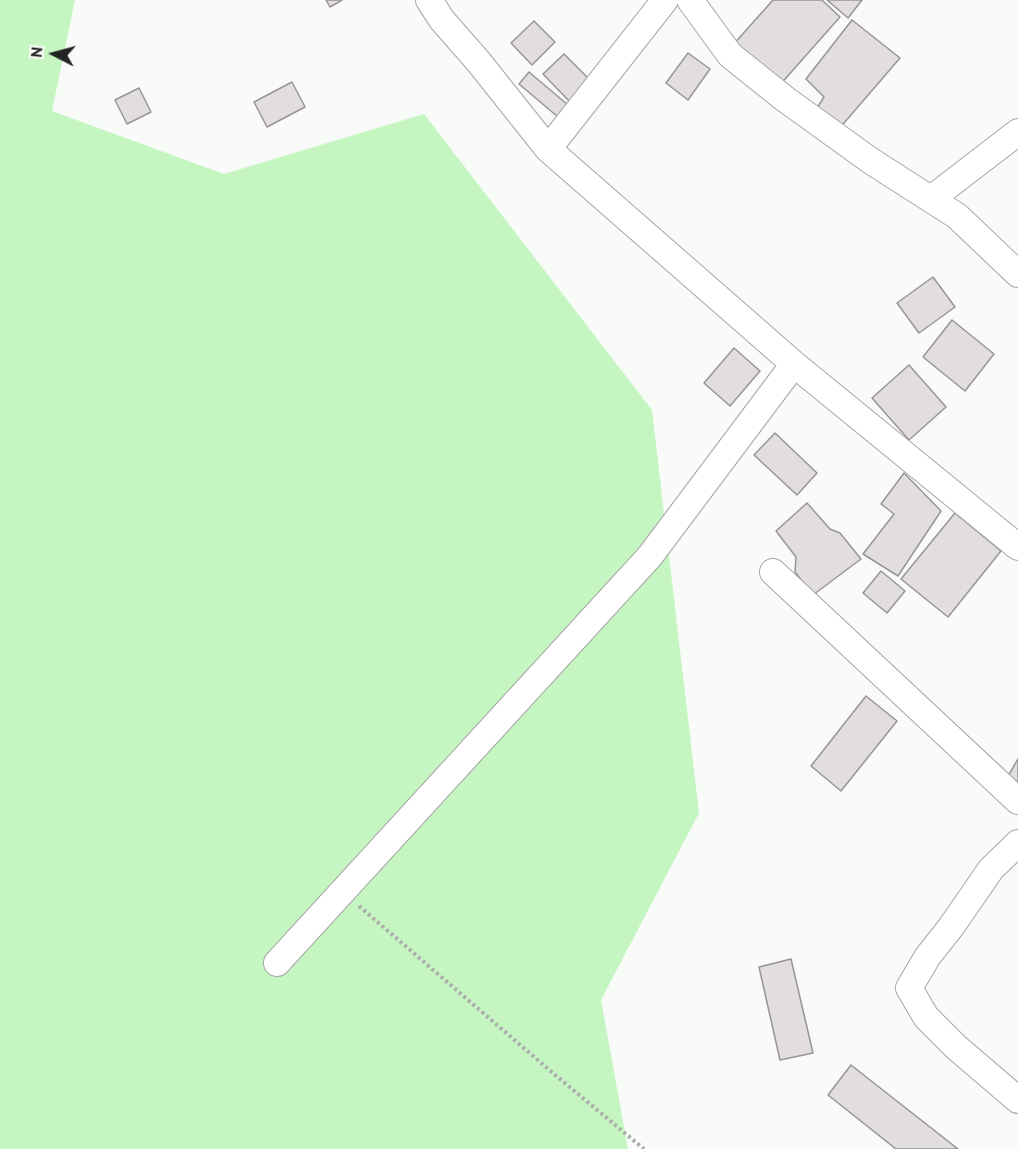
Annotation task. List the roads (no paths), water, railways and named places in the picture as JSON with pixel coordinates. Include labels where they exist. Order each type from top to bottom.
[{"type":"street","points":[[429,0],[442,20],[548,149],[794,364],[1018,547]]},
{"type":"street","points":[[548,149],[665,0]]},
{"type":"street","points":[[690,0],[730,55],[784,99],[871,161],[957,216],[1018,274]]},
{"type":"street","points":[[931,199],[1018,132]]},
{"type":"street","points":[[277,963],[650,556],[794,364]]},
{"type":"street","points":[[773,572],[1018,801]]},
{"type":"street","points":[[1018,843],[991,869],[928,956],[909,988],[926,1017],[956,1047],[1018,1100]]}]
